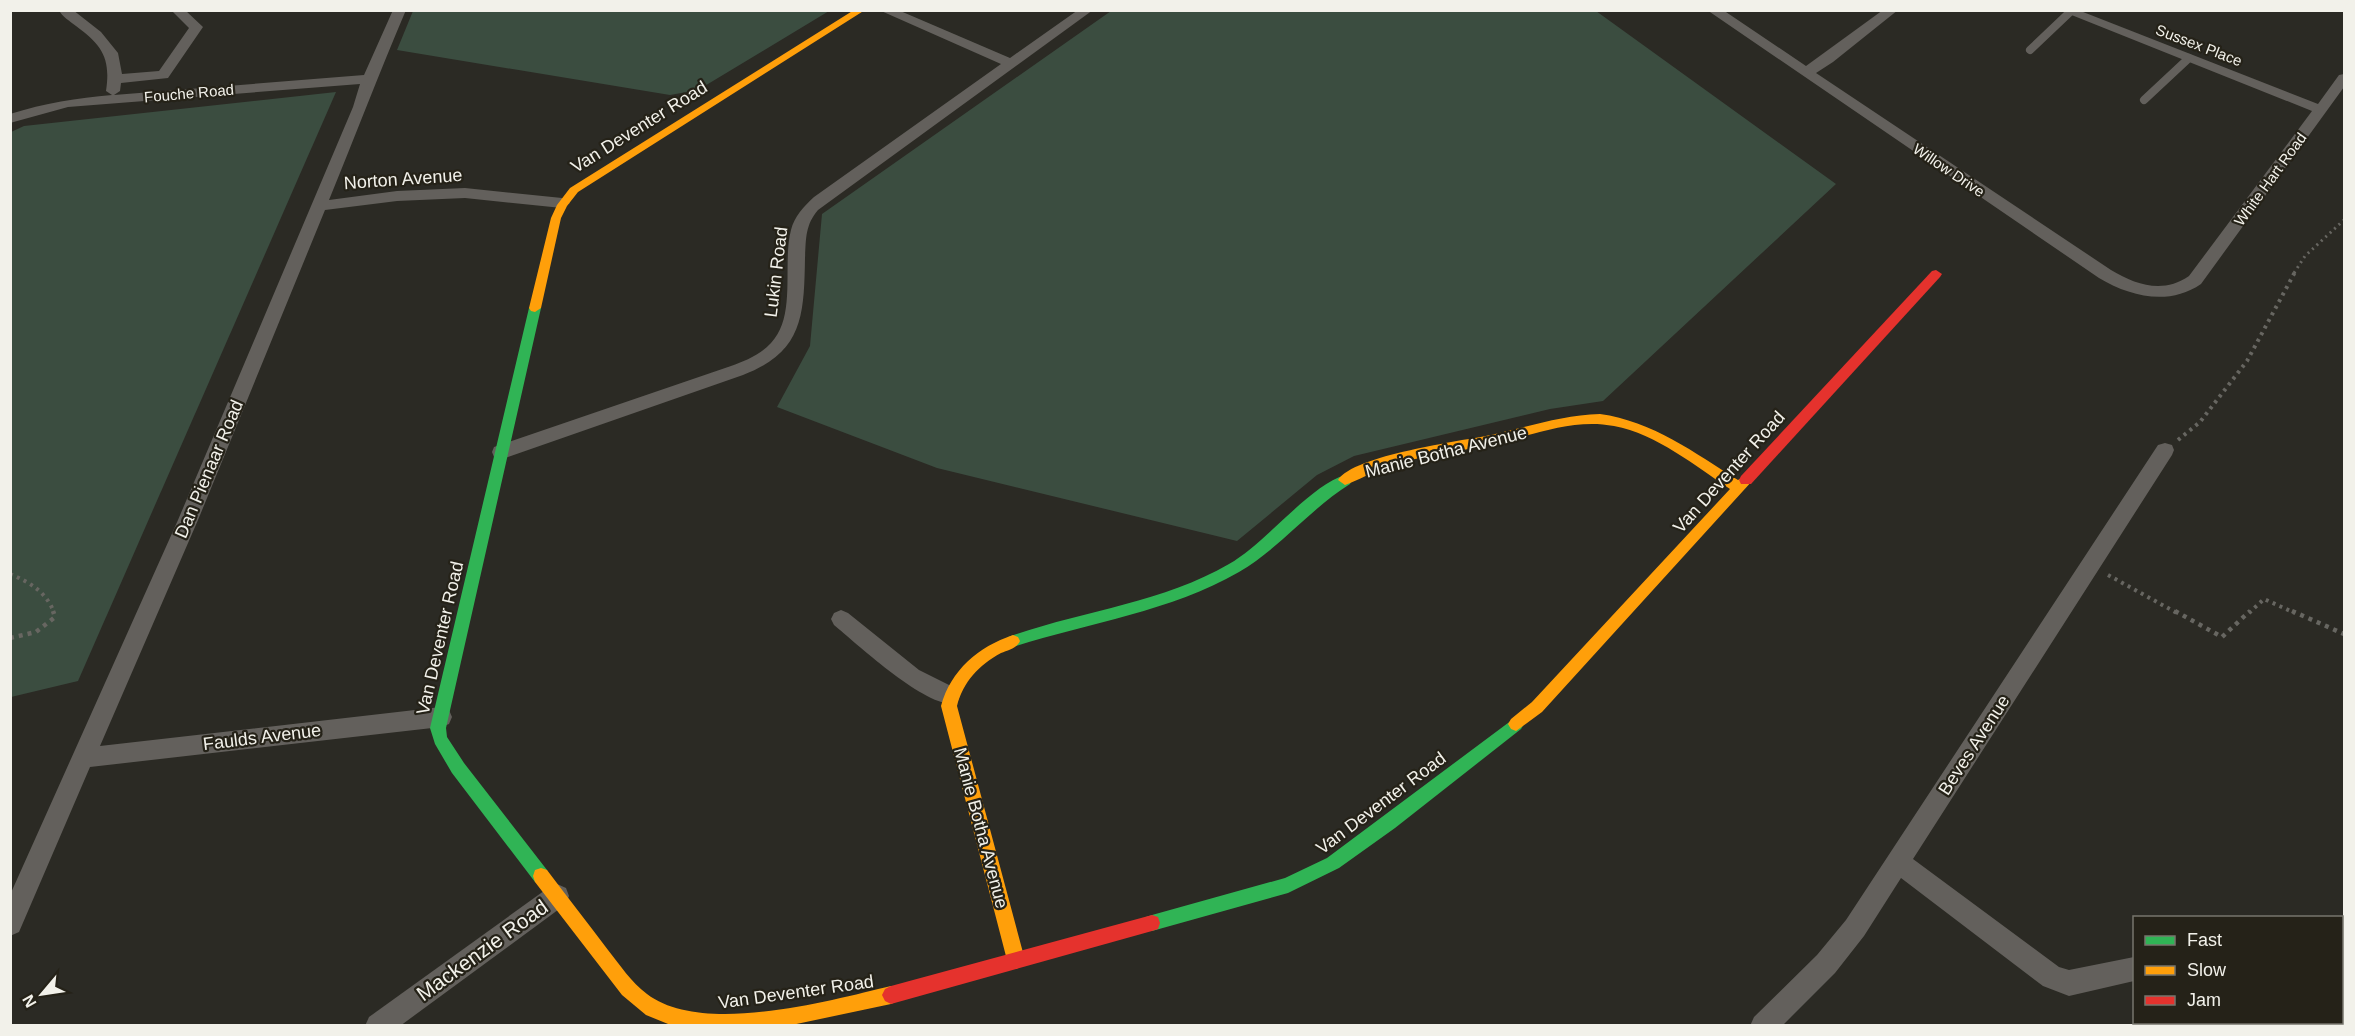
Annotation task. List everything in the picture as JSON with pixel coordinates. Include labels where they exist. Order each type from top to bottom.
[{"type":"street","points":[[149,97],[196,27],[177,10]]},
{"type":"street","name":"Dan Pienaar Road","points":[[10,924],[188,520],[319,206],[369,79],[400,10]]},
{"type":"street","name":"Van Deventer Road","points":[[861,10],[586,181],[561,203],[438,728],[440,739],[448,754],[628,989],[641,1002],[671,1017],[703,1022],[748,1020],[859,1003],[1288,885],[1333,863],[1389,823],[1537,707],[1936,274]]},
{"type":"street","points":[[885,10],[1012,64]]},
{"type":"street","name":"Lukin Road","points":[[501,452],[728,374],[769,355],[779,345],[790,325],[798,233],[801,222],[810,210],[820,200],[1087,10]]},
{"type":"street","name":"Willow Drive","points":[[1713,10],[2111,279],[2132,287],[2157,292],[2180,290],[2195,280]]},
{"type":"street","points":[[1805,73],[1892,10]]},
{"type":"street","points":[[65,11],[104,40],[114,60],[116,80],[111,100]]},
{"type":"street","name":"Sussex Place","points":[[2068,11],[2321,110]]},
{"type":"street","points":[[116,80],[163,75]]},
{"type":"street","name":"White Hart Road","points":[[2195,280],[2344,78]]},
{"type":"street","name":"Fouche Road","points":[[10,119],[53,106],[369,79]]},
{"type":"street","name":"Norton Avenue","points":[[319,206],[397,196],[465,193],[561,203]]},
{"type":"street","name":"Manie Botha Avenue","points":[[1016,960],[952,719],[949,696],[978,659],[1000,646],[1184,589],[1228,572],[1334,486],[1356,474],[1388,463],[1568,422],[1605,418],[1636,428],[1739,488]]},
{"type":"street","name":"Beves Avenue","points":[[1763,1026],[1841,945],[1899,862],[2165,450]]},
{"type":"street","points":[[841,619],[911,676],[949,696]]},
{"type":"street","name":"Faulds Avenue","points":[[83,758],[441,717]]},
{"type":"street","points":[[1899,862],[2052,977],[2069,983],[2133,969]]},
{"type":"street","name":"Mackenzie Road","points":[[378,1026],[557,896]]},
{"type":"lane","points":[[2030,50],[2068,11]]},
{"type":"lane","points":[[2144,100],[2188,58]]},
{"type":"path","points":[[2165,450],[2200,422],[2247,361],[2283,291],[2305,256],[2344,220]]},
{"type":"path","points":[[2090,565],[2222,637],[2264,599],[2344,634]]},
{"type":"path","points":[[10,574],[23,579],[46,597],[53,606],[55,617],[36,632],[10,638]]},
{"type":"green space","points":[[413,10],[829,11],[698,90],[670,95],[397,50]]},
{"type":"green space","points":[[1111,11],[1596,11],[1836,184],[1603,401],[1550,409],[1354,456],[1317,475],[1237,541],[937,468],[777,407],[810,346],[822,214]]},
{"type":"green space","points":[[336,92],[78,681],[11,697],[11,132],[24,126]]},
{"type":"traffic: fast","points":[[535,308],[438,728],[440,739],[458,768],[541,876]]},
{"type":"traffic: fast","points":[[1013,641],[1154,601],[1209,581],[1234,568],[1263,548],[1316,500],[1345,480]]},
{"type":"traffic: fast","points":[[1152,923],[1288,885],[1333,863],[1389,823],[1516,724]]},
{"type":"traffic: slow","points":[[535,308],[556,218],[562,205],[574,190],[861,10]]},
{"type":"traffic: slow","points":[[1345,480],[1398,458],[1569,421],[1600,419],[1615,421],[1647,432],[1679,449],[1739,488]]},
{"type":"traffic: slow","points":[[1516,724],[1537,707],[1746,480]]},
{"type":"traffic: slow","points":[[1013,641],[992,651],[964,674],[952,694],[949,706],[1016,960]]},
{"type":"traffic: slow","points":[[541,876],[628,989],[647,1005],[664,1014],[693,1021],[749,1022],[811,1013],[891,995]]},
{"type":"traffic: jam","points":[[1746,480],[1936,274]]},
{"type":"traffic: jam","points":[[891,995],[1152,923]]}]
